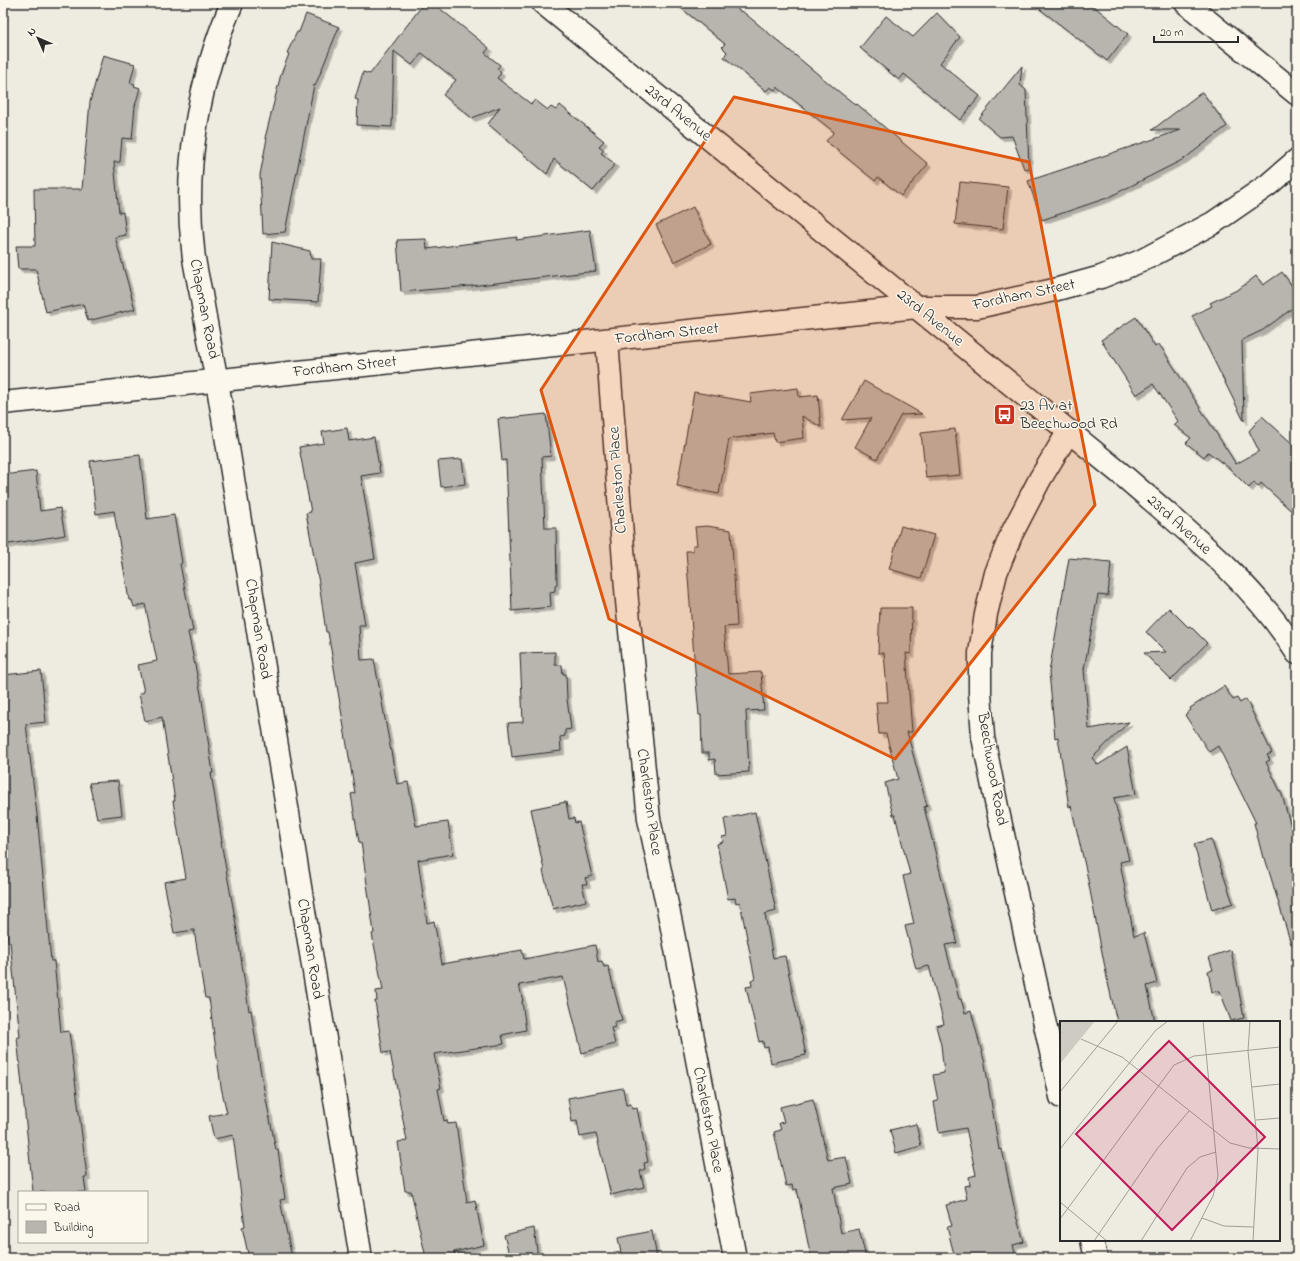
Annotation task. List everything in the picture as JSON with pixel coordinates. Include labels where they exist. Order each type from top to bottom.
[{"type":"street","name":"Chapman Road","points":[[232,3],[210,62],[194,134],[190,182],[190,216],[193,250],[217,381],[361,1258]]},
{"type":"street","name":"23rd Avenue","points":[[543,3],[1126,478],[1189,533],[1241,582],[1270,614],[1297,653]]},
{"type":"street","points":[[1186,3],[1297,94]]},
{"type":"street","name":"Fordham Street","points":[[3,404],[917,307],[978,307],[1054,290],[1101,277],[1142,261],[1213,223],[1268,184],[1297,160]]},
{"type":"street","name":"Charleston Place","points":[[607,340],[627,602],[649,820],[671,924],[734,1258]]},
{"type":"street","name":"Beechwood Road","points":[[1060,1092],[997,807],[983,736],[980,693],[980,653],[986,614],[996,573],[1011,535],[1040,479],[1069,431]]},
{"type":"street","points":[[1092,1241],[1096,1258]]},
{"type":"highlighted area","points":[[734,97],[1029,162],[1095,505],[895,759],[609,619],[541,390]]},
{"type":"building","points":[[424,3],[433,3],[489,48],[485,53],[500,65],[497,69],[501,73],[497,78],[531,104],[535,100],[548,110],[551,107],[556,110],[560,105],[604,141],[599,146],[604,150],[601,153],[615,164],[593,191],[554,159],[547,174],[488,124],[500,107],[472,118],[443,95],[456,80],[422,53],[412,65],[394,51],[392,127],[357,125],[358,100],[355,99],[363,72],[370,74]]},
{"type":"building","points":[[675,3],[730,3],[741,12],[742,11],[843,95],[856,105],[857,104],[928,164],[901,196],[878,177],[875,181],[826,141],[834,132],[777,87],[775,90],[770,87],[766,91],[724,57],[727,52],[722,47],[725,44]]},
{"type":"building","points":[[1032,3],[1090,3],[1128,34],[1107,61]]},
{"type":"building","points":[[937,13],[960,37],[940,63],[980,96],[960,120],[904,74],[899,80],[860,48],[886,16],[913,37]]},
{"type":"building","points":[[306,14],[339,27],[315,86],[314,85],[285,232],[263,234],[260,175],[267,138],[265,138],[281,74],[289,54],[287,53],[297,32],[299,32]]},
{"type":"building","points":[[103,55],[135,64],[130,83],[135,84],[134,86],[140,88],[135,106],[132,139],[122,138],[120,162],[114,162],[119,213],[123,212],[126,235],[115,237],[135,309],[88,321],[83,304],[46,312],[36,269],[18,269],[16,246],[35,246],[34,189],[82,189],[90,102]]},
{"type":"building","points":[[1022,66],[1020,85],[1026,90],[1029,168],[1024,169],[1012,136],[1000,137],[979,119]]},
{"type":"building","points":[[1202,92],[1227,126],[1184,159],[1107,198],[1042,220],[1028,181],[1181,130],[1152,130]]},
{"type":"building","points":[[960,182],[1008,187],[1003,229],[955,224]]},
{"type":"building","points":[[693,207],[711,244],[674,262],[656,225]]},
{"type":"building","points":[[590,230],[596,271],[471,286],[401,292],[397,240],[426,239],[427,249],[517,237],[516,240]]},
{"type":"building","points":[[272,242],[310,251],[311,259],[321,259],[318,302],[269,299]]},
{"type":"building","points":[[1282,272],[1297,293],[1297,305],[1263,330],[1242,340],[1244,421],[1192,316],[1212,306],[1210,303],[1239,289],[1256,276],[1263,285]]},
{"type":"building","points":[[1136,317],[1155,347],[1159,344],[1236,464],[1259,451],[1249,431],[1262,416],[1297,448],[1297,516],[1261,483],[1258,487],[1254,482],[1249,488],[1229,468],[1208,452],[1204,457],[1186,443],[1191,438],[1174,425],[1178,421],[1153,384],[1136,395],[1101,340]]},
{"type":"building","points":[[864,381],[922,414],[901,415],[877,459],[855,447],[871,418],[842,420]]},
{"type":"building","points":[[798,388],[799,397],[818,395],[821,427],[802,416],[804,438],[775,442],[773,433],[729,439],[719,494],[677,486],[694,392],[751,402],[750,394]]},
{"type":"building","points":[[546,414],[551,456],[542,457],[545,528],[556,528],[557,584],[555,585],[555,591],[550,592],[551,607],[512,611],[506,460],[502,461],[498,419]]},
{"type":"building","points":[[347,428],[349,441],[374,437],[380,473],[361,476],[375,559],[355,563],[365,625],[359,625],[361,660],[374,659],[397,784],[408,782],[416,826],[448,822],[453,854],[418,860],[427,923],[434,921],[442,964],[522,950],[524,959],[595,945],[598,962],[602,961],[604,967],[608,966],[622,1020],[614,1022],[615,1027],[611,1028],[615,1044],[582,1053],[563,977],[519,985],[523,1001],[526,1030],[502,1035],[504,1044],[434,1054],[441,1088],[438,1089],[444,1121],[447,1120],[448,1124],[456,1123],[467,1202],[475,1200],[484,1245],[454,1252],[455,1255],[442,1258],[426,1258],[411,1191],[405,1191],[398,1142],[407,1141],[390,1052],[383,1053],[375,1001],[377,1001],[376,991],[383,990],[372,934],[374,933],[361,842],[359,842],[351,794],[355,793],[306,513],[311,512],[299,447],[324,443],[322,432]]},
{"type":"building","points":[[955,429],[960,475],[926,478],[921,433]]},
{"type":"building","points":[[140,455],[147,519],[174,515],[182,563],[180,564],[193,631],[188,632],[201,694],[213,773],[211,773],[221,842],[235,918],[249,1011],[251,1010],[261,1074],[276,1150],[278,1150],[285,1199],[280,1200],[292,1258],[249,1258],[242,1227],[245,1226],[233,1135],[214,1139],[209,1116],[227,1113],[221,1087],[209,998],[205,998],[194,930],[174,933],[164,882],[186,878],[173,801],[175,801],[162,717],[145,721],[139,694],[144,692],[138,665],[157,661],[145,604],[134,607],[132,600],[129,600],[114,511],[96,514],[90,461]]},
{"type":"building","points":[[462,459],[465,484],[441,487],[438,461]]},
{"type":"building","points":[[36,471],[40,511],[60,508],[65,535],[3,545],[3,475]]},
{"type":"building","points":[[707,526],[731,530],[737,626],[724,627],[728,674],[761,672],[764,710],[746,711],[749,772],[716,774],[715,759],[709,760],[709,753],[702,753],[701,715],[699,715],[686,551],[693,551],[693,545],[697,545],[695,527]]},
{"type":"building","points":[[901,526],[934,535],[921,578],[889,569]]},
{"type":"building","points":[[1069,558],[1111,562],[1108,596],[1098,595],[1084,669],[1089,729],[1129,722],[1092,758],[1098,765],[1127,747],[1136,794],[1114,798],[1129,860],[1120,862],[1134,936],[1144,933],[1157,983],[1147,986],[1155,1021],[1117,1021],[1086,870],[1071,806],[1069,807],[1058,737],[1055,738],[1049,672]]},
{"type":"building","points":[[880,608],[912,608],[911,654],[906,653],[912,732],[907,732],[927,806],[924,807],[957,940],[957,943],[945,945],[959,999],[961,999],[965,1013],[971,1011],[985,1064],[999,1150],[1002,1149],[1016,1216],[1024,1242],[1013,1245],[1016,1258],[955,1258],[947,1227],[952,1226],[946,1205],[967,1199],[964,1186],[970,1185],[969,1177],[976,1175],[966,1128],[939,1133],[934,1102],[938,1101],[933,1075],[944,1073],[941,1045],[936,1026],[944,1024],[929,966],[916,969],[905,926],[914,924],[903,876],[910,874],[885,783],[898,779],[886,734],[879,734],[876,702],[888,702],[884,653],[878,653]]},
{"type":"building","points":[[1169,608],[1207,643],[1171,680],[1144,653],[1166,652],[1146,632]]},
{"type":"building","points":[[555,652],[555,665],[562,665],[563,674],[566,674],[567,699],[571,729],[565,730],[565,736],[560,737],[561,751],[512,757],[508,723],[523,722],[520,653]]},
{"type":"building","points":[[41,671],[46,722],[26,724],[37,815],[51,961],[54,961],[61,1032],[69,1031],[87,1177],[84,1177],[86,1191],[33,1191],[17,1037],[20,1037],[10,942],[8,942],[3,886],[3,675]]},
{"type":"building","points":[[1224,686],[1233,700],[1237,698],[1240,703],[1246,699],[1272,753],[1267,755],[1270,760],[1266,762],[1282,795],[1291,827],[1297,825],[1297,943],[1291,944],[1265,858],[1263,858],[1254,823],[1256,823],[1218,746],[1209,752],[1185,715],[1191,710],[1190,708]]},
{"type":"building","points":[[118,781],[122,815],[97,818],[89,783]]},
{"type":"building","points":[[566,802],[569,819],[574,818],[575,823],[579,822],[592,876],[585,878],[587,884],[582,884],[586,901],[553,909],[543,871],[531,809]]},
{"type":"building","points":[[755,812],[776,911],[765,914],[773,958],[785,956],[806,1055],[771,1063],[768,1047],[764,1048],[763,1041],[759,1042],[746,987],[752,986],[751,980],[755,979],[740,902],[736,903],[735,898],[728,899],[717,844],[723,842],[722,837],[727,836],[724,819]]},
{"type":"building","points":[[1211,839],[1233,903],[1212,910],[1194,844]]},
{"type":"building","points":[[1231,950],[1244,1018],[1231,1021],[1220,991],[1212,992],[1208,971],[1213,970],[1209,957]]},
{"type":"building","points":[[623,1088],[626,1105],[631,1104],[632,1109],[637,1108],[648,1162],[644,1163],[645,1169],[640,1171],[644,1187],[611,1195],[596,1134],[580,1137],[577,1121],[572,1122],[568,1098]]},
{"type":"building","points":[[813,1099],[828,1160],[846,1157],[852,1184],[833,1188],[841,1233],[859,1229],[866,1258],[811,1258],[797,1189],[793,1190],[792,1185],[786,1186],[774,1132],[781,1130],[779,1123],[784,1122],[780,1107]]},
{"type":"building","points":[[916,1124],[921,1146],[896,1153],[890,1130]]},
{"type":"building","points":[[534,1228],[538,1258],[510,1258],[504,1235]]},
{"type":"building","points":[[652,1231],[657,1258],[622,1258],[618,1238]]},
{"type":"place","name":"23 Av at Beechwood Rd","points":[[1005,415]]}]
